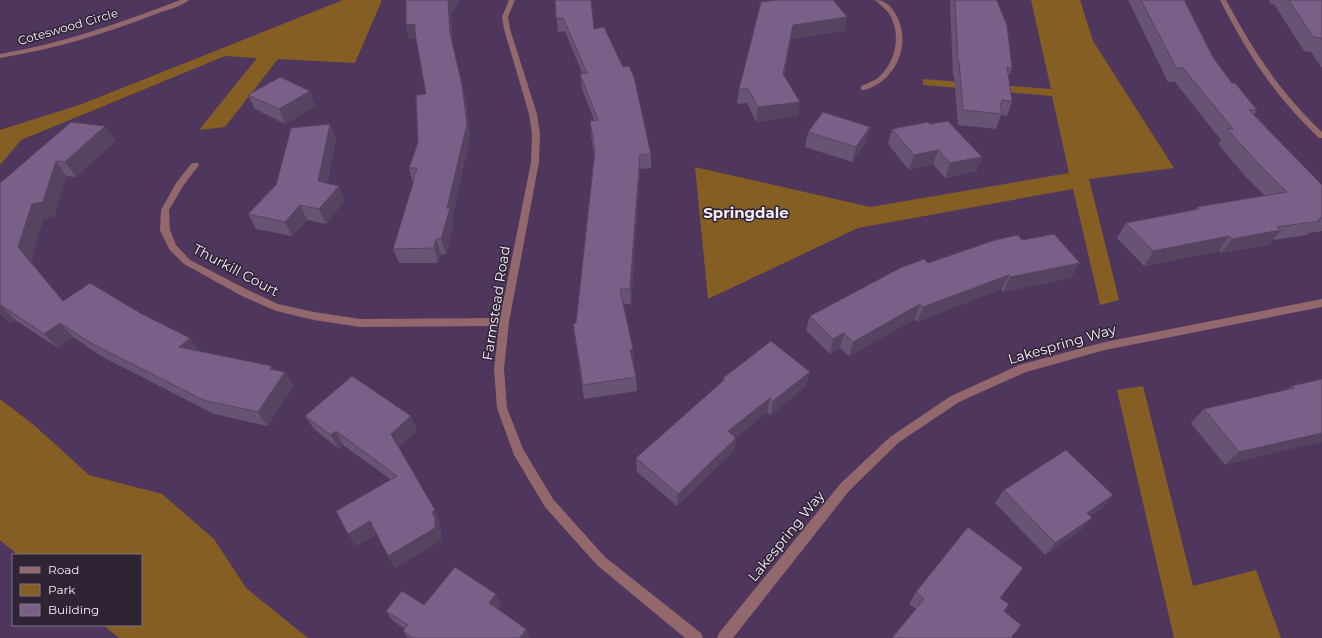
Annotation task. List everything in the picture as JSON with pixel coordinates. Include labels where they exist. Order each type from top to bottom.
[{"type":"street","name":"Coteswood Circle","points":[[0,56],[48,47],[88,35],[186,0]]},
{"type":"street","name":"Farmstead Road","points":[[512,0],[505,17],[507,30],[532,114],[536,134],[535,162],[504,322],[499,369],[502,408],[518,451],[549,503],[601,561],[696,638]]},
{"type":"street","points":[[864,88],[883,77],[894,63],[900,46],[898,23],[891,12],[878,0]]},
{"type":"street","points":[[1223,0],[1254,58],[1277,90],[1322,136]]},
{"type":"street","name":"Thurkill Court","points":[[195,165],[179,185],[165,210],[165,230],[169,242],[187,262],[245,293],[276,307],[314,316],[360,323],[504,322]]},
{"type":"street","name":"Lakespring Way","points":[[724,638],[845,487],[894,440],[955,398],[1023,368],[1105,346],[1322,303]]},
{"type":"green space","points":[[343,0],[382,0],[355,63],[278,59],[225,127],[199,130],[257,58],[225,56],[21,140],[0,165],[0,130],[82,104]]},
{"type":"green space","points":[[1031,0],[1080,0],[1093,41],[1174,168],[1089,179],[1119,300],[1100,305],[1073,189],[858,228],[708,299],[695,167],[870,207],[1069,173],[1052,96],[923,85],[923,79],[1051,89]]},
{"type":"green space","points":[[1143,386],[1193,586],[1256,570],[1281,638],[1174,638],[1117,390]]},
{"type":"green space","points":[[0,399],[35,426],[89,475],[162,494],[214,539],[246,588],[308,638],[119,638],[104,626],[142,626],[142,554],[17,554],[0,540]]},
{"type":"building","points":[[406,0],[449,0],[450,33],[462,85],[467,124],[447,208],[450,208],[441,239],[436,239],[434,248],[393,249],[417,168],[409,168],[418,142],[416,95],[426,94],[415,33],[415,24],[406,25]]},
{"type":"building","points":[[555,0],[591,0],[594,29],[604,27],[623,67],[629,66],[634,77],[651,154],[640,155],[630,289],[620,289],[633,349],[630,350],[636,377],[583,385],[573,324],[576,323],[595,151],[590,121],[598,120],[580,74],[587,73],[563,18],[556,18]]},
{"type":"building","points":[[777,0],[833,0],[847,17],[793,25],[783,74],[800,102],[758,107],[748,89],[739,89],[761,2]]},
{"type":"building","points":[[955,0],[995,0],[997,1],[1007,25],[1012,68],[1007,67],[1012,101],[1002,100],[1003,104],[1000,103],[1002,114],[963,110],[958,62]]},
{"type":"building","points":[[1141,0],[1184,0],[1214,59],[1232,83],[1235,83],[1257,110],[1249,110],[1322,185],[1322,218],[1318,219],[1320,221],[1277,227],[1281,230],[1232,239],[1229,236],[1153,251],[1126,223],[1199,209],[1197,207],[1287,192],[1227,129],[1233,129],[1183,68],[1176,68]]},
{"type":"building","points":[[1289,0],[1322,0],[1322,40],[1321,38],[1313,37]]},
{"type":"building","points":[[280,77],[310,91],[279,109],[248,95]]},
{"type":"building","points":[[823,112],[870,127],[856,147],[808,132]]},
{"type":"building","points":[[948,121],[982,157],[950,163],[938,150],[914,155],[892,129],[928,122],[930,124]]},
{"type":"building","points":[[71,122],[105,126],[65,162],[56,161],[43,202],[32,204],[18,247],[63,301],[90,283],[142,314],[190,338],[179,347],[272,366],[270,369],[285,372],[258,412],[203,400],[89,342],[60,323],[44,334],[1,305],[0,306],[0,183]]},
{"type":"building","points":[[330,124],[318,181],[339,186],[319,209],[300,205],[285,222],[248,214],[276,185],[291,128]]},
{"type":"building","points":[[1054,234],[1080,263],[1010,277],[1009,275],[923,307],[920,304],[853,342],[844,333],[833,339],[810,316],[900,268],[924,259],[928,263],[995,240],[1018,235],[1022,240]]},
{"type":"building","points":[[771,341],[810,372],[773,401],[770,398],[728,431],[736,438],[678,494],[636,458],[725,379],[723,378]]},
{"type":"building","points":[[352,376],[411,416],[391,434],[435,510],[432,512],[435,518],[435,528],[388,556],[370,521],[348,534],[336,511],[397,476],[336,431],[331,435],[305,416]]},
{"type":"building","points":[[1322,379],[1322,433],[1239,452],[1204,409],[1294,388],[1291,386]]},
{"type":"building","points":[[1066,450],[1113,495],[1087,513],[1092,518],[1055,543],[1004,490]]},
{"type":"building","points":[[968,527],[1023,568],[1000,598],[1009,604],[1004,611],[1021,625],[1011,638],[892,638],[924,599],[916,592]]},
{"type":"building","points":[[455,567],[496,594],[489,603],[526,629],[520,638],[413,638],[403,631],[408,625],[386,611],[402,591],[424,605]]},
{"type":"district","name":"Springdale","points":[[746,213]]}]
